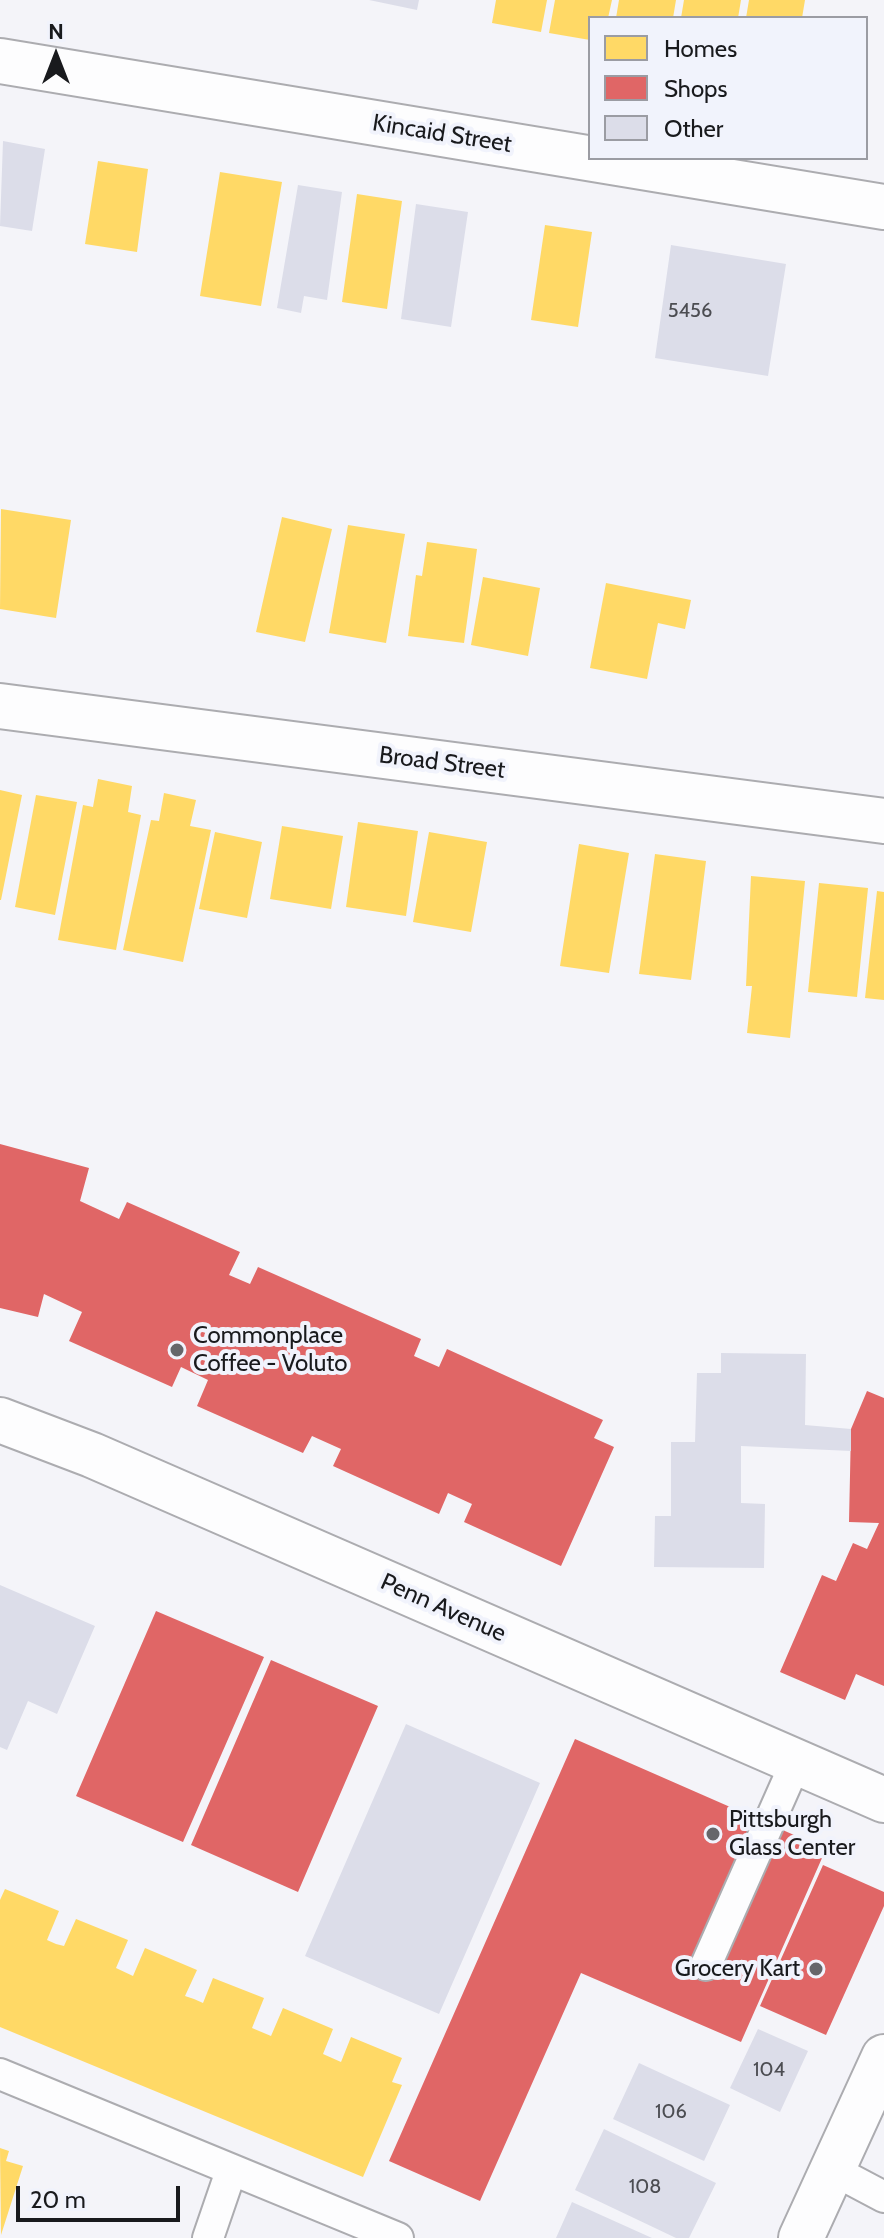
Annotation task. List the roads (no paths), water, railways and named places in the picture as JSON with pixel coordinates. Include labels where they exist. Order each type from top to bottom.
[{"type":"street","name":"Kincaid Street","points":[[0,61],[588,158]]},
{"type":"street","name":"Kincaid Street","points":[[599,160],[884,207]]},
{"type":"street","name":"Broad Street","points":[[0,706],[884,821]]},
{"type":"street","name":"Penn Avenue","points":[[0,1420],[92,1455],[884,1800]]},
{"type":"street","points":[[801,2238],[884,2057]]},
{"type":"lane","points":[[706,1965],[796,1762]]},
{"type":"lane","points":[[0,2074],[398,2238]]},
{"type":"lane","points":[[833,2170],[884,2197]]},
{"type":"lane","points":[[208,2238],[231,2171]]},
{"type":"place","name":"Commonplace Coffee - Voluto","points":[[177,1350]]},
{"type":"place","name":"Pittsburgh Glass Center","points":[[713,1834]]},
{"type":"place","name":"Grocery Kart","points":[[816,1969]]}]
